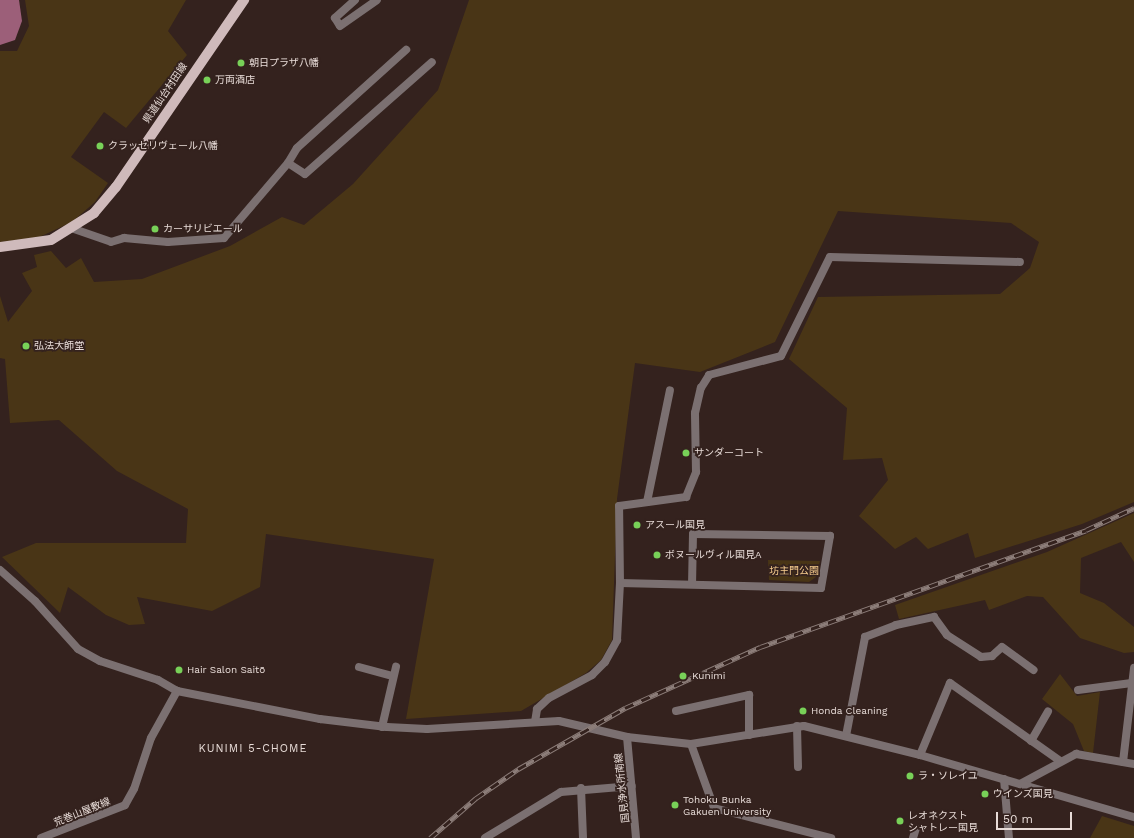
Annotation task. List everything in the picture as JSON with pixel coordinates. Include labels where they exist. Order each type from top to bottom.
[{"type":"main road","name":"県道仙台村田線","points":[[0,247],[40,243],[74,229],[116,187],[244,0]]},
{"type":"street","points":[[355,0],[335,18],[340,26],[377,0]]},
{"type":"street","points":[[74,229],[111,242],[124,238],[168,242],[224,238],[288,163],[297,148],[406,50]]},
{"type":"street","points":[[288,163],[305,174],[432,62]]},
{"type":"street","points":[[535,722],[537,709],[549,698],[592,675],[605,662],[617,640],[620,583],[619,506],[686,497],[696,472],[695,413],[701,388],[709,375],[781,356],[830,257],[1020,262]]},
{"type":"street","points":[[647,502],[670,390]]},
{"type":"street","points":[[620,583],[821,588],[830,536],[693,534],[692,584]]},
{"type":"street","points":[[0,570],[35,601],[78,649],[100,662],[158,680],[177,691],[327,721],[382,727],[427,729],[559,721],[627,737],[692,744],[797,726],[846,736],[920,755],[1134,817]]},
{"type":"street","points":[[846,736],[866,637],[896,625],[934,617],[947,635],[981,657],[992,656],[1002,647],[1034,670]]},
{"type":"street","points":[[359,667],[393,676]]},
{"type":"street","points":[[382,727],[396,667]]},
{"type":"street","points":[[1123,762],[1134,668]]},
{"type":"street","points":[[920,755],[950,683],[1060,762]]},
{"type":"street","points":[[1078,690],[1132,683]]},
{"type":"street","name":"荒巻山屋敷線","points":[[41,838],[124,805],[134,789],[151,738],[177,691]]},
{"type":"street","points":[[676,711],[749,695],[749,735]]},
{"type":"street","points":[[1031,740],[1048,712]]},
{"type":"street","points":[[797,726],[798,767]]},
{"type":"street","name":"国見浄水所南線","points":[[627,737],[636,838]]},
{"type":"street","points":[[692,744],[714,808],[831,838]]},
{"type":"street","points":[[1020,784],[1076,754],[1134,764]]},
{"type":"street","points":[[1004,779],[1009,838]]},
{"type":"street","points":[[485,838],[561,792],[581,788],[632,786]]},
{"type":"street","points":[[581,788],[583,838]]},
{"type":"street","points":[[913,838],[916,828]]},
{"type":"green space","points":[[25,0],[186,0],[168,31],[187,55],[126,128],[104,112],[71,157],[108,183],[95,202],[72,222],[35,239],[0,242],[0,51],[17,51],[29,26]]},
{"type":"green space","points":[[469,0],[1134,0],[1134,502],[1082,524],[975,558],[968,533],[928,549],[916,537],[895,549],[859,516],[888,480],[882,458],[843,460],[847,408],[789,359],[818,297],[1000,294],[1030,268],[1039,242],[1011,223],[838,211],[775,342],[700,372],[635,363],[617,499],[612,640],[601,660],[586,673],[521,711],[406,719],[434,559],[266,534],[260,587],[212,611],[137,597],[145,624],[129,625],[106,615],[68,587],[60,613],[2,557],[36,543],[186,543],[188,509],[117,471],[59,420],[10,423],[5,359],[0,358],[0,296],[8,322],[32,291],[22,273],[37,267],[34,255],[51,251],[66,268],[81,258],[94,282],[142,279],[230,246],[282,217],[304,225],[353,184],[438,90]]},
{"type":"green space","points":[[1134,513],[1134,562],[1121,542],[1081,558],[1080,593],[1104,603],[1134,627],[1134,652],[1124,653],[1080,638],[1043,597],[1027,596],[989,610],[985,600],[899,619],[895,605],[1047,552]]},
{"type":"green space","name":"坊主門公園","points":[[768,560],[820,561],[816,577],[809,582],[769,580]]},
{"type":"green space","points":[[1060,674],[1077,696],[1100,692],[1093,753],[1084,751],[1073,724],[1042,699]]},
{"type":"green space","points":[[1102,816],[1134,826],[1134,838],[1090,838]]},
{"type":"shaded area","points":[[0,0],[19,0],[22,21],[15,40],[0,45]]},
{"type":"railway","points":[[430,838],[476,798],[518,769],[625,708],[760,647],[1086,530],[1134,508]]},
{"type":"place","name":"朝日プラザ八幡","points":[[241,63]]},
{"type":"place","name":"万両酒店","points":[[207,80]]},
{"type":"place","name":"クラッセリヴェール八幡","points":[[100,146]]},
{"type":"place","name":"カーサリビエール","points":[[155,229]]},
{"type":"place","name":"弘法大師堂","points":[[26,346]]},
{"type":"place","name":"サンダーコート","points":[[686,453]]},
{"type":"place","name":"アスール国見","points":[[637,525]]},
{"type":"place","name":"ボヌールヴィル国見A","points":[[657,555]]},
{"type":"place","name":"Hair Salon Saitō","points":[[179,670]]},
{"type":"place","name":"Kunimi","points":[[683,676]]},
{"type":"place","name":"Honda Cleaning","points":[[803,711]]},
{"type":"place","name":"ラ・ソレイユ","points":[[910,776]]},
{"type":"place","name":"ウインズ国見","points":[[985,794]]},
{"type":"place","name":"Tohoku Bunka Gakuen University","points":[[675,805]]},
{"type":"place","name":"レオネクスト シャトレー国見","points":[[900,821]]},
{"type":"district","name":"KUNIMI 5-CHOME","points":[[253,749]]}]
